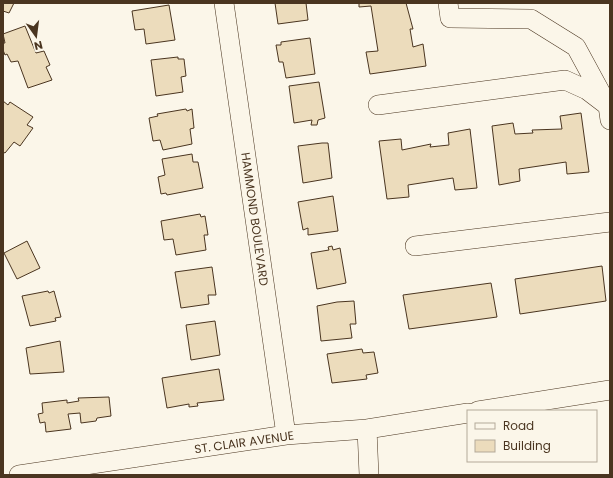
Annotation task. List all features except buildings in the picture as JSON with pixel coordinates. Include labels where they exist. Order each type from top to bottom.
[{"type":"street","name":"HAMMOND BOULEVARD","points":[[224,3],[286,435]]},
{"type":"street","points":[[448,3],[450,18],[531,19],[576,46],[609,113]]},
{"type":"street","points":[[378,105],[566,80],[587,90],[609,113]]},
{"type":"street","points":[[415,246],[610,222]]},
{"type":"street","points":[[484,410],[610,390]]},
{"type":"street","name":"ST. CLAIR AVENUE","points":[[20,475],[286,435],[367,429],[467,413]]},
{"type":"street","points":[[367,429],[369,475]]}]
